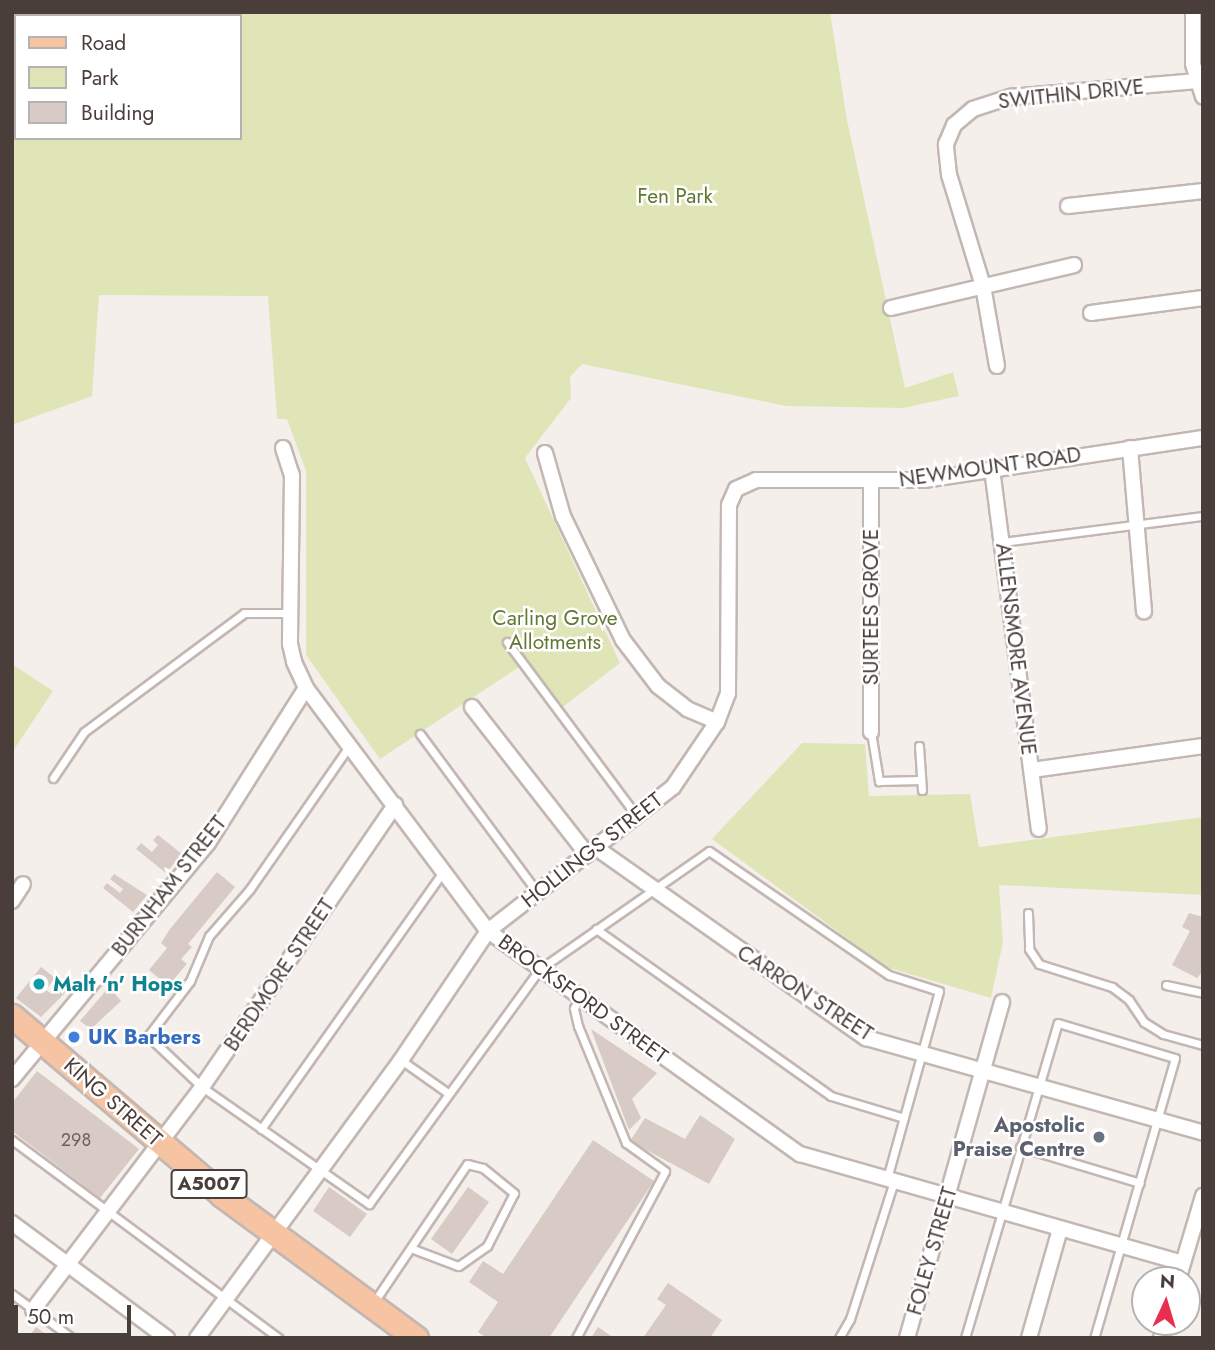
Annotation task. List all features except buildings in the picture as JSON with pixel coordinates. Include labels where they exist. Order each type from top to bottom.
[{"type":"main road","name":"KING STREET","points":[[12,1017],[43,1039],[159,1143],[416,1338]]},
{"type":"street","points":[[1193,12],[1196,81],[1203,96]]},
{"type":"street","name":"SWITHIN DRIVE","points":[[997,366],[983,286],[946,152],[949,134],[959,118],[1011,97],[1196,81]]},
{"type":"street","points":[[1068,206],[1203,191]]},
{"type":"street","points":[[891,308],[1074,265]]},
{"type":"street","points":[[1091,313],[1203,298]]},
{"type":"street","name":"NEWMOUNT ROAD","points":[[736,489],[756,480],[871,482],[992,469],[1203,438]]},
{"type":"street","name":"BROCKSFORD STREET","points":[[283,448],[292,475],[290,643],[306,688],[488,932],[800,1154],[1183,1263]]},
{"type":"street","points":[[1130,448],[1144,611]]},
{"type":"street","points":[[545,453],[564,516],[623,640],[659,686],[687,709],[717,722]]},
{"type":"street","name":"ALLENSMORE AVENUE","points":[[992,469],[1039,829]]},
{"type":"street","name":"SURTEES GROVE","points":[[871,482],[871,733]]},
{"type":"street","name":"HOLLINGS STREET","points":[[197,1338],[401,1060],[488,932],[673,787],[717,722],[728,693],[729,505],[736,489]]},
{"type":"street","name":"BURNHAM STREET","points":[[12,1079],[208,843],[306,688]]},
{"type":"street","name":"CARRON STREET","points":[[472,707],[591,850],[866,1038],[1203,1133]]},
{"type":"street","points":[[1032,770],[1203,746]]},
{"type":"street","name":"BERDMORE STREET","points":[[33,1310],[202,1087],[395,805]]},
{"type":"street","points":[[12,901],[23,884]]},
{"type":"street","name":"FOLEY STREET","points":[[907,1338],[1002,1002]]},
{"type":"street","points":[[1182,1266],[1203,1196]]},
{"type":"street","points":[[12,1223],[167,1338]]},
{"type":"street","points":[[1029,1338],[1060,1229]]},
{"type":"lane","points":[[1002,542],[1203,516]]},
{"type":"lane","points":[[53,778],[84,732],[244,614],[291,613]]},
{"type":"lane","points":[[507,642],[638,816]]},
{"type":"lane","points":[[871,733],[879,781],[921,780]]},
{"type":"lane","points":[[420,734],[537,892]]},
{"type":"lane","points":[[350,745],[243,899],[209,936],[190,981],[148,1036],[202,1087],[369,1204],[540,969],[709,851],[889,975],[939,991],[890,1180],[850,1319],[839,1338]]},
{"type":"lane","points":[[919,746],[922,790]]},
{"type":"lane","points":[[261,1129],[444,871]]},
{"type":"lane","points":[[1028,913],[1030,949],[1039,964],[1112,987],[1129,1000],[1144,1022],[1163,1034],[1203,1045]]},
{"type":"lane","points":[[596,929],[831,1096],[904,1118]]},
{"type":"lane","points":[[1166,985],[1203,993]]},
{"type":"lane","points":[[576,1338],[664,1171],[626,1143],[578,1026],[574,1008],[580,997]]},
{"type":"lane","points":[[965,1338],[1058,1023],[1175,1058],[1094,1338]]},
{"type":"lane","points":[[401,1060],[448,1093]]},
{"type":"lane","points":[[12,1140],[279,1338]]},
{"type":"lane","points":[[1020,1147],[1140,1183]]},
{"type":"lane","points":[[372,1306],[413,1249],[467,1164],[483,1168],[514,1194],[487,1246],[458,1266],[413,1249]]},
{"type":"lane","points":[[12,1294],[72,1338]]},
{"type":"green space","name":"Fen Park","points":[[12,12],[830,12],[847,120],[905,388],[953,372],[959,396],[903,408],[786,406],[582,364],[570,377],[571,398],[525,458],[620,663],[559,710],[525,663],[380,759],[306,655],[306,471],[287,419],[277,419],[268,296],[99,295],[92,396],[12,425]]},
{"type":"green space","points":[[12,664],[53,691],[13,751],[12,751]]},
{"type":"green space","points":[[802,743],[865,744],[869,796],[970,794],[979,847],[1203,817],[1203,895],[999,885],[1003,942],[991,998],[886,967],[712,839]]},
{"type":"place","name":"Malt 'n' Hops","points":[[39,984]]},
{"type":"place","name":"UK Barbers","points":[[74,1037]]},
{"type":"place","name":"Apostolic Praise Centre","points":[[1099,1137]]},
{"type":"park label","name":"Carling Grove Allotments","points":[[555,630]]}]
